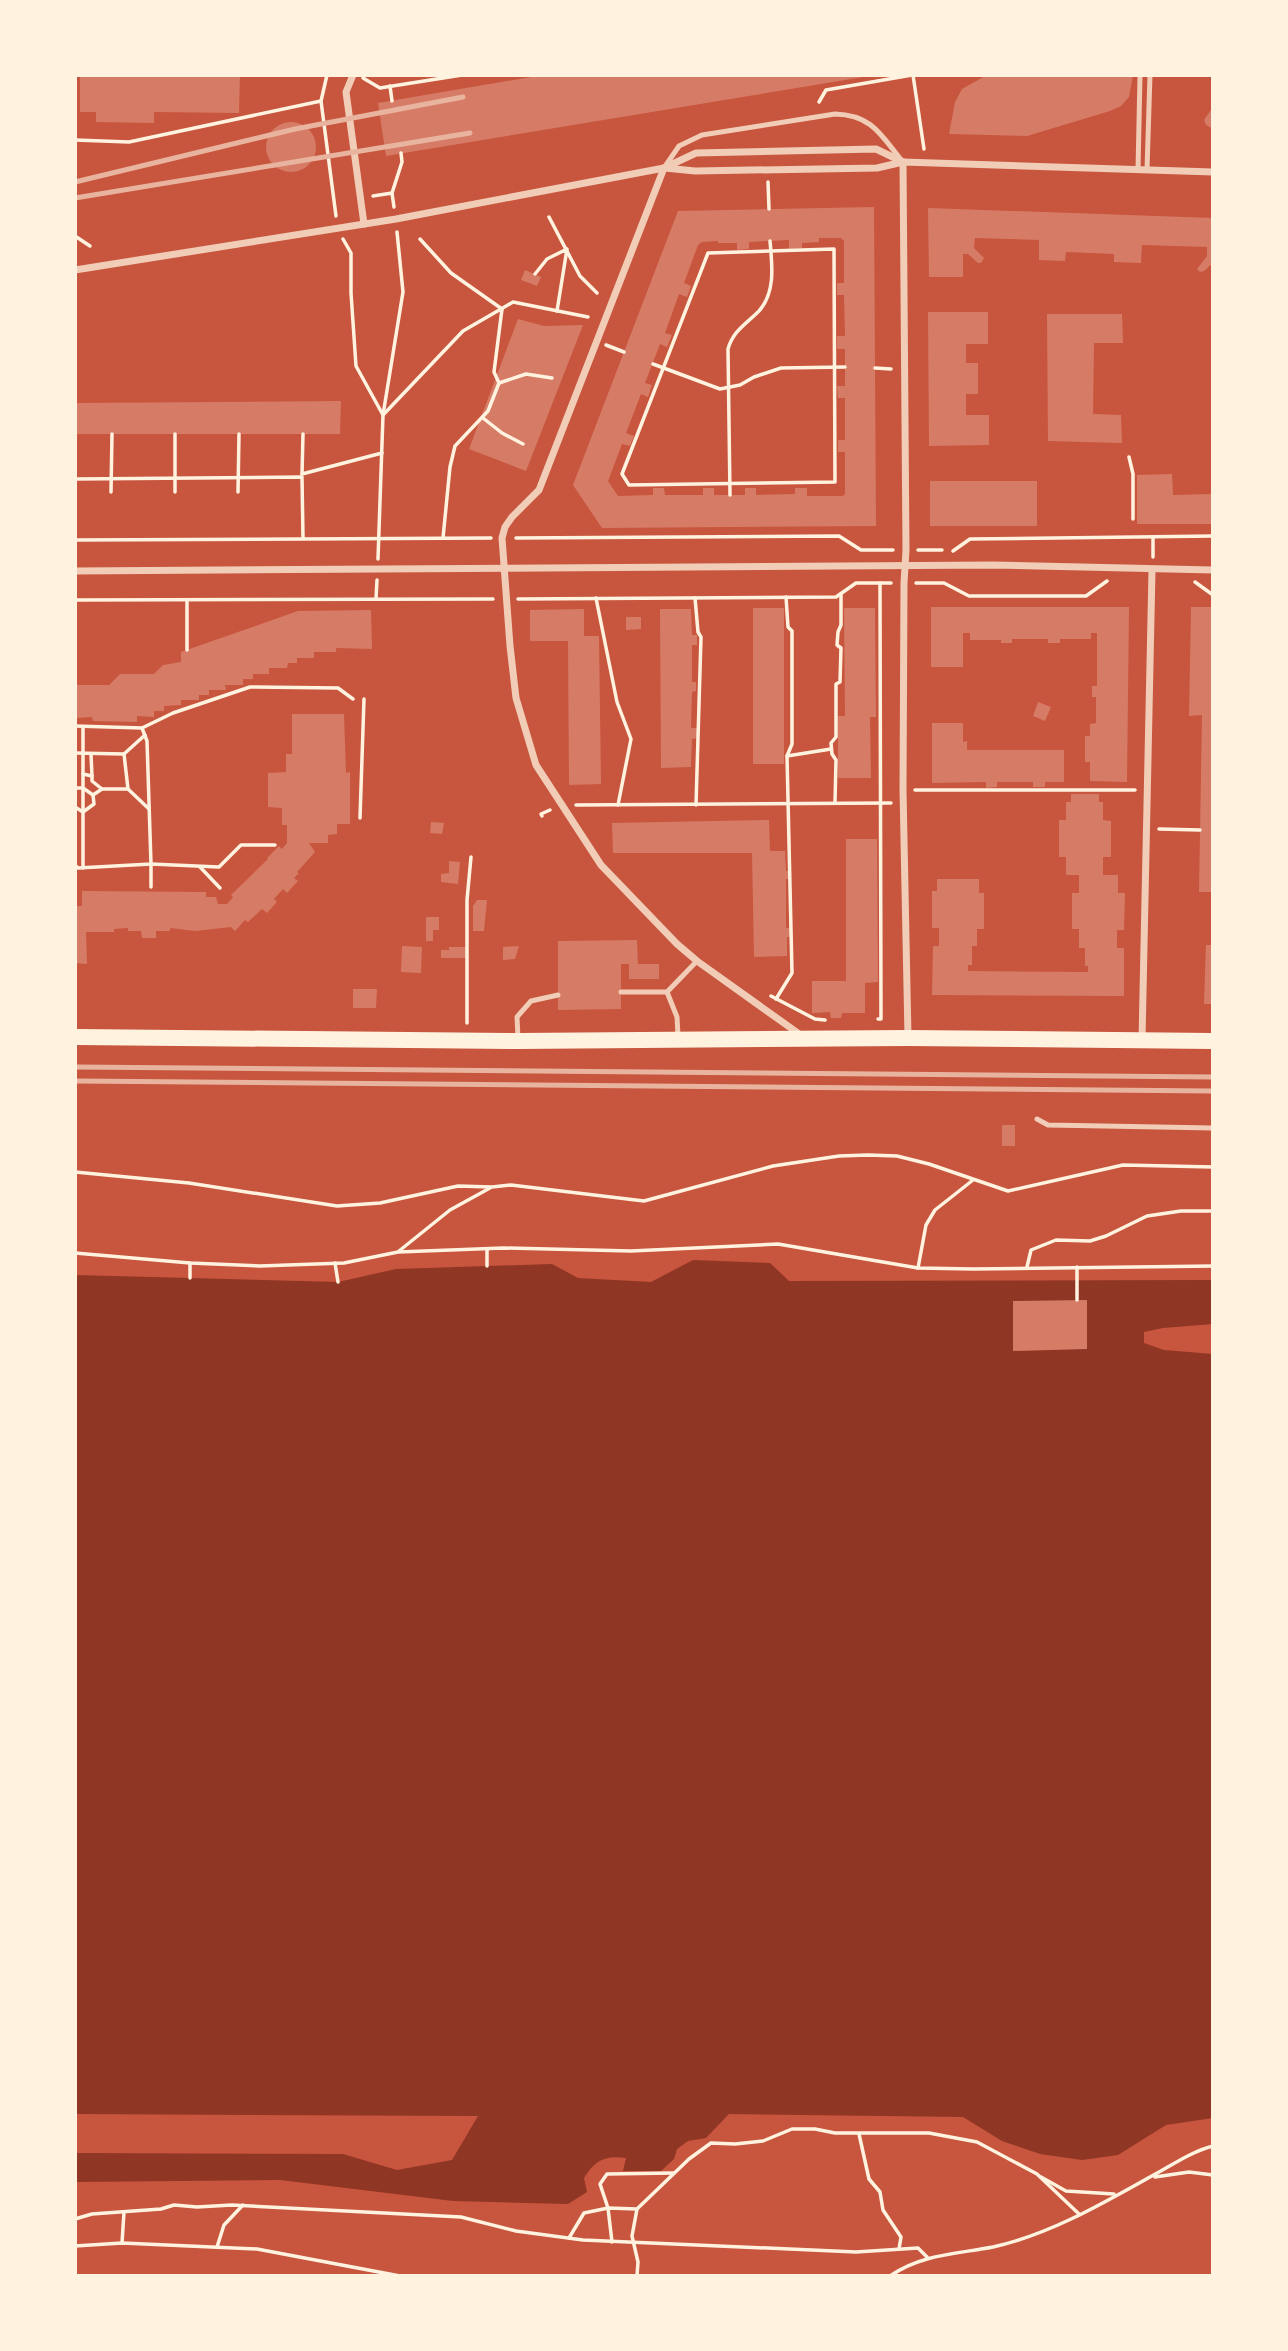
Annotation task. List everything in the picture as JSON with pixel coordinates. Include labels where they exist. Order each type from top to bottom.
[{"type":"main road","points":[[75,1037],[467,1041],[908,1038],[1213,1041]]},
{"type":"street","points":[[353,75],[346,92],[364,224]]},
{"type":"street","points":[[75,270],[396,219],[664,168],[696,153],[876,149],[903,162]]},
{"type":"street","points":[[903,162],[906,550],[903,803],[908,1038]]},
{"type":"street","points":[[664,168],[695,171],[877,168],[903,162],[1213,172]]},
{"type":"street","points":[[664,168],[540,490],[505,527],[502,538],[516,698],[536,765],[601,865],[677,944],[697,961],[806,1038]]},
{"type":"street","points":[[75,571],[993,565],[1213,570]]},
{"type":"street","points":[[1142,1040],[1152,570]]},
{"type":"lane","points":[[1140,75],[1142,170]]},
{"type":"lane","points":[[1142,170],[1150,75]]},
{"type":"lane","points":[[664,168],[679,146],[702,135],[835,114],[852,115],[872,125],[903,162]]},
{"type":"lane","points":[[621,992],[667,992],[697,961]]},
{"type":"lane","points":[[667,992],[677,1017],[678,1041]]},
{"type":"lane","points":[[518,1041],[517,1017],[531,1001],[558,995]]},
{"type":"lane","points":[[1037,1119],[1048,1125],[1213,1128]]},
{"type":"path","points":[[327,75],[321,101],[337,228],[351,253],[356,366],[383,415]]},
{"type":"path","points":[[358,75],[380,88],[462,75]]},
{"type":"path","points":[[819,102],[826,90],[913,75],[923,135],[923,163]]},
{"type":"path","points":[[390,86],[392,101]]},
{"type":"path","points":[[75,140],[130,142],[321,101]]},
{"type":"path","points":[[392,193],[402,162],[401,153]]},
{"type":"path","points":[[768,170],[769,209]]},
{"type":"path","points":[[548,217],[580,276],[597,293]]},
{"type":"path","points":[[376,599],[383,415],[403,292],[396,219]]},
{"type":"path","points":[[75,236],[90,246]]},
{"type":"path","points":[[419,239],[452,273],[502,309]]},
{"type":"path","points":[[730,495],[728,349],[739,328],[764,304],[771,283],[770,241]]},
{"type":"path","points":[[535,274],[547,259],[567,249]]},
{"type":"path","points":[[557,311],[567,249]]},
{"type":"path","points":[[771,250],[834,250],[835,482],[629,485],[622,474],[708,253],[771,250]]},
{"type":"path","points":[[383,415],[463,331],[513,302],[588,317]]},
{"type":"path","points":[[443,538],[450,467],[455,446],[488,411],[499,383],[494,372],[502,309]]},
{"type":"path","points":[[653,364],[710,386],[728,389],[774,370],[845,367]]},
{"type":"path","points":[[875,368],[904,369]]},
{"type":"path","points":[[499,383],[526,374],[552,378]]},
{"type":"path","points":[[482,418],[523,444]]},
{"type":"path","points":[[111,492],[112,434]]},
{"type":"path","points":[[175,434],[175,492]]},
{"type":"path","points":[[238,492],[239,434]]},
{"type":"path","points":[[303,434],[303,539]]},
{"type":"path","points":[[75,479],[302,475],[382,453]]},
{"type":"path","points":[[1129,457],[1133,474],[1133,519]]},
{"type":"path","points":[[730,527],[730,537]]},
{"type":"path","points":[[75,540],[839,536],[861,550],[954,551],[970,539],[1213,536]]},
{"type":"path","points":[[1152,570],[1153,536]]},
{"type":"path","points":[[75,600],[836,597],[856,583],[944,583],[969,596],[1086,596],[1108,581]]},
{"type":"path","points":[[1184,582],[1195,582],[1213,595]]},
{"type":"path","points":[[870,1020],[881,1019],[880,583]]},
{"type":"path","points":[[835,803],[836,760],[831,743],[835,737],[836,684],[840,682],[841,648],[837,645],[841,625],[841,594]]},
{"type":"path","points":[[776,999],[792,972],[787,756],[792,744],[792,631],[788,627],[786,597]]},
{"type":"path","points":[[596,598],[617,702],[631,739],[618,805]]},
{"type":"path","points":[[695,598],[698,632],[701,637],[696,804]]},
{"type":"path","points":[[187,600],[187,650]]},
{"type":"path","points":[[75,726],[142,727],[186,708],[250,687],[338,688],[353,699]]},
{"type":"path","points":[[360,818],[364,699]]},
{"type":"path","points":[[186,700],[186,708]]},
{"type":"path","points":[[83,727],[83,868]]},
{"type":"path","points":[[142,727],[147,741],[151,887]]},
{"type":"path","points":[[75,753],[124,754],[145,735]]},
{"type":"path","points":[[787,756],[831,749]]},
{"type":"path","points":[[91,754],[92,780],[102,789]]},
{"type":"path","points":[[124,754],[128,789],[149,809]]},
{"type":"path","points":[[83,774],[92,776]]},
{"type":"path","points":[[75,788],[83,788],[93,795],[94,804],[83,812]]},
{"type":"path","points":[[93,795],[102,789],[128,789]]},
{"type":"path","points":[[903,790],[1147,790]]},
{"type":"path","points":[[561,806],[903,803]]},
{"type":"path","points":[[578,806],[585,817]]},
{"type":"path","points":[[75,807],[83,812]]},
{"type":"path","points":[[1147,829],[1200,830]]},
{"type":"path","points":[[75,865],[78,868],[151,864],[219,867],[242,845],[275,845]]},
{"type":"path","points":[[467,1041],[467,900],[471,857]]},
{"type":"path","points":[[199,866],[220,888]]},
{"type":"path","points":[[765,992],[815,1018],[827,1020]]},
{"type":"path","points":[[75,1172],[188,1182],[337,1206],[380,1203],[458,1186],[511,1185],[644,1201],[773,1166],[839,1156],[868,1155],[911,1159],[1008,1191],[1123,1165],[1213,1167]]},
{"type":"path","points":[[918,1268],[926,1225],[935,1210],[973,1180]]},
{"type":"path","points":[[398,1252],[450,1210],[492,1187]]},
{"type":"path","points":[[1027,1267],[1031,1250],[1056,1240],[1090,1241],[1147,1216],[1181,1211],[1213,1211]]},
{"type":"path","points":[[75,1253],[260,1266],[335,1263],[398,1252],[487,1249],[631,1251],[778,1244],[918,1268],[1213,1266]]},
{"type":"path","points":[[487,1249],[487,1266]]},
{"type":"path","points":[[190,1263],[190,1278]]},
{"type":"path","points":[[335,1263],[338,1282]]},
{"type":"path","points":[[1077,1267],[1077,1300]]},
{"type":"path","points":[[637,2276],[635,2243],[632,2236],[637,2209],[689,2159],[711,2143],[762,2141],[792,2129],[859,2134],[929,2133],[955,2137],[977,2142],[1066,2190],[1117,2194]]},
{"type":"path","points":[[859,2134],[869,2179],[880,2192],[883,2210],[901,2237],[899,2249]]},
{"type":"path","points":[[890,2276],[927,2257],[994,2246],[1040,2232],[1149,2178],[1198,2150],[1213,2146]]},
{"type":"path","points":[[1149,2178],[1189,2172],[1213,2175]]},
{"type":"path","points":[[612,2242],[608,2208],[600,2184],[607,2174],[676,2173]]},
{"type":"path","points":[[1037,2174],[1079,2214]]},
{"type":"path","points":[[75,2219],[92,2214],[161,2209],[174,2205],[243,2206],[461,2217],[516,2231],[612,2242],[856,2252],[918,2248],[927,2257]]},
{"type":"path","points":[[217,2247],[224,2225],[243,2206]]},
{"type":"path","points":[[569,2238],[584,2213],[608,2208],[637,2209]]},
{"type":"path","points":[[122,2243],[124,2212]]},
{"type":"path","points":[[75,2246],[122,2243],[257,2249],[400,2276]]},
{"type":"shaded area","points":[[693,1260],[770,1263],[789,1281],[1213,1280],[1213,2118],[1166,2125],[1118,2155],[1082,2160],[1040,2154],[1002,2141],[963,2117],[729,2114],[706,2138],[688,2141],[677,2149],[674,2159],[661,2171],[623,2171],[626,2158],[612,2157],[601,2160],[584,2178],[587,2192],[568,2204],[453,2201],[280,2180],[75,2182],[75,2153],[343,2154],[397,2170],[452,2160],[478,2116],[75,2114],[75,1275],[338,1282],[396,1269],[552,1264],[578,1278],[651,1282]]},
{"type":"pier","points":[[1213,1324],[1213,1354],[1164,1350],[1144,1343],[1144,1332]]},
{"type":"building","points":[[80,75],[240,75],[239,113],[154,112],[154,123],[96,122],[96,112],[80,112]]},
{"type":"building","points":[[543,75],[863,77],[386,156],[378,103]]},
{"type":"building","points":[[987,75],[1133,75],[1129,97],[1121,106],[1110,111],[1027,136],[949,134],[955,102],[962,89]]},
{"type":"building","points":[[1213,107],[1213,129],[1206,125],[1204,120]]},
{"type":"building","points":[[291,122],[308,130],[316,147],[308,164],[291,172],[274,164],[266,147],[274,130]]},
{"type":"building","points":[[874,207],[876,526],[602,528],[573,485],[678,211]],"holes":[[[819,238],[841,238],[844,241],[844,283],[837,283],[837,295],[844,295],[845,336],[837,336],[837,349],[845,349],[845,386],[837,386],[838,398],[845,398],[845,440],[838,440],[838,452],[845,452],[845,494],[807,496],[807,488],[795,488],[795,494],[756,495],[756,488],[745,488],[745,495],[714,495],[714,488],[703,488],[703,495],[665,495],[664,488],[653,488],[653,495],[618,496],[608,481],[622,444],[630,446],[634,436],[626,433],[641,394],[648,397],[652,385],[645,383],[660,344],[667,347],[672,335],[665,333],[679,294],[687,297],[691,286],[684,283],[698,245],[702,242],[718,241],[737,243],[737,250],[749,249],[749,242],[789,240],[789,249],[802,248],[802,243],[819,242]]]},
{"type":"building","points":[[928,208],[1213,218],[1213,263],[1204,271],[1197,269],[1207,256],[1207,247],[1142,245],[1141,263],[1114,262],[1114,254],[1066,252],[1065,261],[1039,260],[1039,240],[975,238],[974,248],[984,258],[981,263],[968,254],[963,254],[963,277],[929,277]]},
{"type":"building","points":[[525,270],[541,277],[537,286],[521,280]]},
{"type":"building","points":[[928,312],[988,312],[988,344],[966,344],[966,363],[978,363],[978,394],[966,394],[966,415],[989,415],[989,445],[929,446]]},
{"type":"building","points":[[1047,314],[1122,314],[1123,343],[1094,343],[1093,414],[1121,415],[1122,443],[1048,441]]},
{"type":"building","points":[[518,319],[544,326],[583,325],[526,471],[469,449]]},
{"type":"building","points":[[341,401],[340,434],[75,434],[75,403]]},
{"type":"building","points":[[1172,474],[1173,495],[1213,494],[1213,524],[1137,524],[1137,475]]},
{"type":"building","points":[[930,481],[1037,481],[1037,526],[930,526]]},
{"type":"building","points":[[931,607],[1129,607],[1127,782],[1090,781],[1090,762],[1085,762],[1085,736],[1090,736],[1090,724],[1096,723],[1096,697],[1092,697],[1092,686],[1097,686],[1097,633],[1091,633],[1091,639],[1060,639],[1060,643],[1048,643],[1048,639],[1012,639],[1012,643],[1001,643],[1001,640],[970,640],[970,633],[963,633],[963,667],[931,667]]},
{"type":"building","points":[[1191,607],[1213,607],[1213,892],[1199,892],[1202,715],[1189,716]]},
{"type":"building","points":[[753,608],[784,608],[784,764],[753,764]]},
{"type":"building","points":[[844,608],[875,608],[876,717],[870,717],[871,778],[838,778],[838,716],[845,716]]},
{"type":"building","points":[[584,609],[584,636],[599,636],[601,784],[569,785],[568,641],[530,641],[530,610]]},
{"type":"building","points":[[660,609],[691,609],[692,635],[697,635],[697,645],[692,645],[692,682],[696,682],[696,691],[692,692],[691,728],[697,728],[697,738],[692,739],[691,767],[661,768]]},
{"type":"building","points":[[371,610],[372,649],[336,648],[336,652],[314,652],[314,658],[297,658],[297,663],[288,663],[287,668],[269,668],[269,674],[253,674],[253,679],[243,679],[243,685],[225,685],[226,690],[209,690],[209,695],[199,695],[199,700],[181,700],[181,705],[164,706],[164,711],[154,711],[154,717],[137,716],[137,722],[75,718],[75,685],[109,685],[120,674],[154,674],[163,665],[181,662],[181,652],[298,611]]},
{"type":"building","points":[[626,617],[641,617],[641,629],[626,630]]},
{"type":"building","points":[[1038,702],[1051,707],[1045,721],[1033,716]]},
{"type":"building","points":[[292,714],[344,714],[346,773],[350,772],[350,824],[337,824],[337,834],[328,835],[328,843],[309,843],[315,852],[297,872],[299,873],[294,878],[298,881],[287,893],[283,889],[274,899],[277,902],[267,913],[262,909],[248,922],[245,920],[235,931],[231,927],[195,931],[170,928],[170,931],[156,931],[156,938],[142,938],[141,931],[128,931],[128,928],[114,929],[114,932],[86,932],[87,964],[75,963],[75,906],[82,906],[82,891],[206,892],[206,897],[216,897],[218,904],[227,904],[233,897],[231,895],[279,846],[282,849],[287,843],[287,825],[282,825],[282,808],[268,807],[268,773],[286,772],[286,754],[292,754]]},
{"type":"building","points":[[932,723],[963,723],[963,742],[967,741],[967,750],[1064,750],[1064,782],[1045,782],[1045,787],[1033,787],[1033,782],[997,782],[997,787],[986,788],[986,782],[932,783]]},
{"type":"building","points":[[1071,794],[1099,794],[1099,802],[1103,802],[1103,820],[1111,821],[1111,857],[1103,857],[1103,875],[1118,875],[1118,893],[1125,893],[1124,930],[1117,930],[1117,948],[1124,948],[1124,996],[932,995],[933,946],[939,946],[939,928],[932,928],[932,891],[937,891],[937,879],[979,879],[979,893],[984,893],[984,929],[977,929],[977,946],[972,946],[972,965],[968,965],[968,971],[1088,972],[1088,966],[1085,966],[1085,948],[1079,948],[1079,929],[1072,929],[1072,893],[1079,893],[1079,875],[1066,875],[1066,857],[1059,857],[1059,820],[1066,820],[1066,802],[1071,802]]},
{"type":"building","points":[[769,820],[770,851],[785,851],[786,871],[789,871],[790,879],[786,879],[786,928],[790,928],[787,956],[754,957],[752,853],[613,853],[612,823]]},
{"type":"building","points":[[431,822],[444,823],[442,834],[430,833]]},
{"type":"building","points":[[846,839],[877,839],[878,982],[865,983],[865,1013],[842,1013],[841,1018],[831,1018],[830,1012],[812,1013],[812,981],[846,981]]},
{"type":"building","points":[[449,861],[460,862],[458,884],[441,882],[441,874],[449,873]]},
{"type":"building","points":[[477,900],[487,900],[484,931],[473,931],[473,906]]},
{"type":"building","points":[[426,917],[439,917],[439,930],[433,930],[433,941],[426,941]]},
{"type":"building","points":[[637,940],[638,964],[659,964],[659,979],[629,979],[629,964],[621,964],[621,1009],[558,1010],[558,941]]},
{"type":"building","points":[[1206,945],[1213,945],[1213,1004],[1204,1004]]},
{"type":"building","points":[[402,946],[422,947],[421,973],[401,972]]},
{"type":"building","points":[[519,946],[515,959],[503,960],[503,947]]},
{"type":"building","points":[[449,947],[466,947],[466,958],[441,958],[441,950],[449,950]]},
{"type":"building","points":[[353,989],[377,989],[376,1008],[353,1008]]},
{"type":"building","points":[[1002,1125],[1015,1125],[1015,1146],[1002,1146]]},
{"type":"building","points":[[1087,1300],[1087,1349],[1013,1351],[1013,1301]]},
{"type":"railway","points":[[75,182],[295,129],[463,97]]},
{"type":"railway","points":[[75,198],[470,133]]},
{"type":"railway","points":[[75,1067],[1213,1077]]},
{"type":"railway","points":[[75,1081],[1213,1091]]}]
